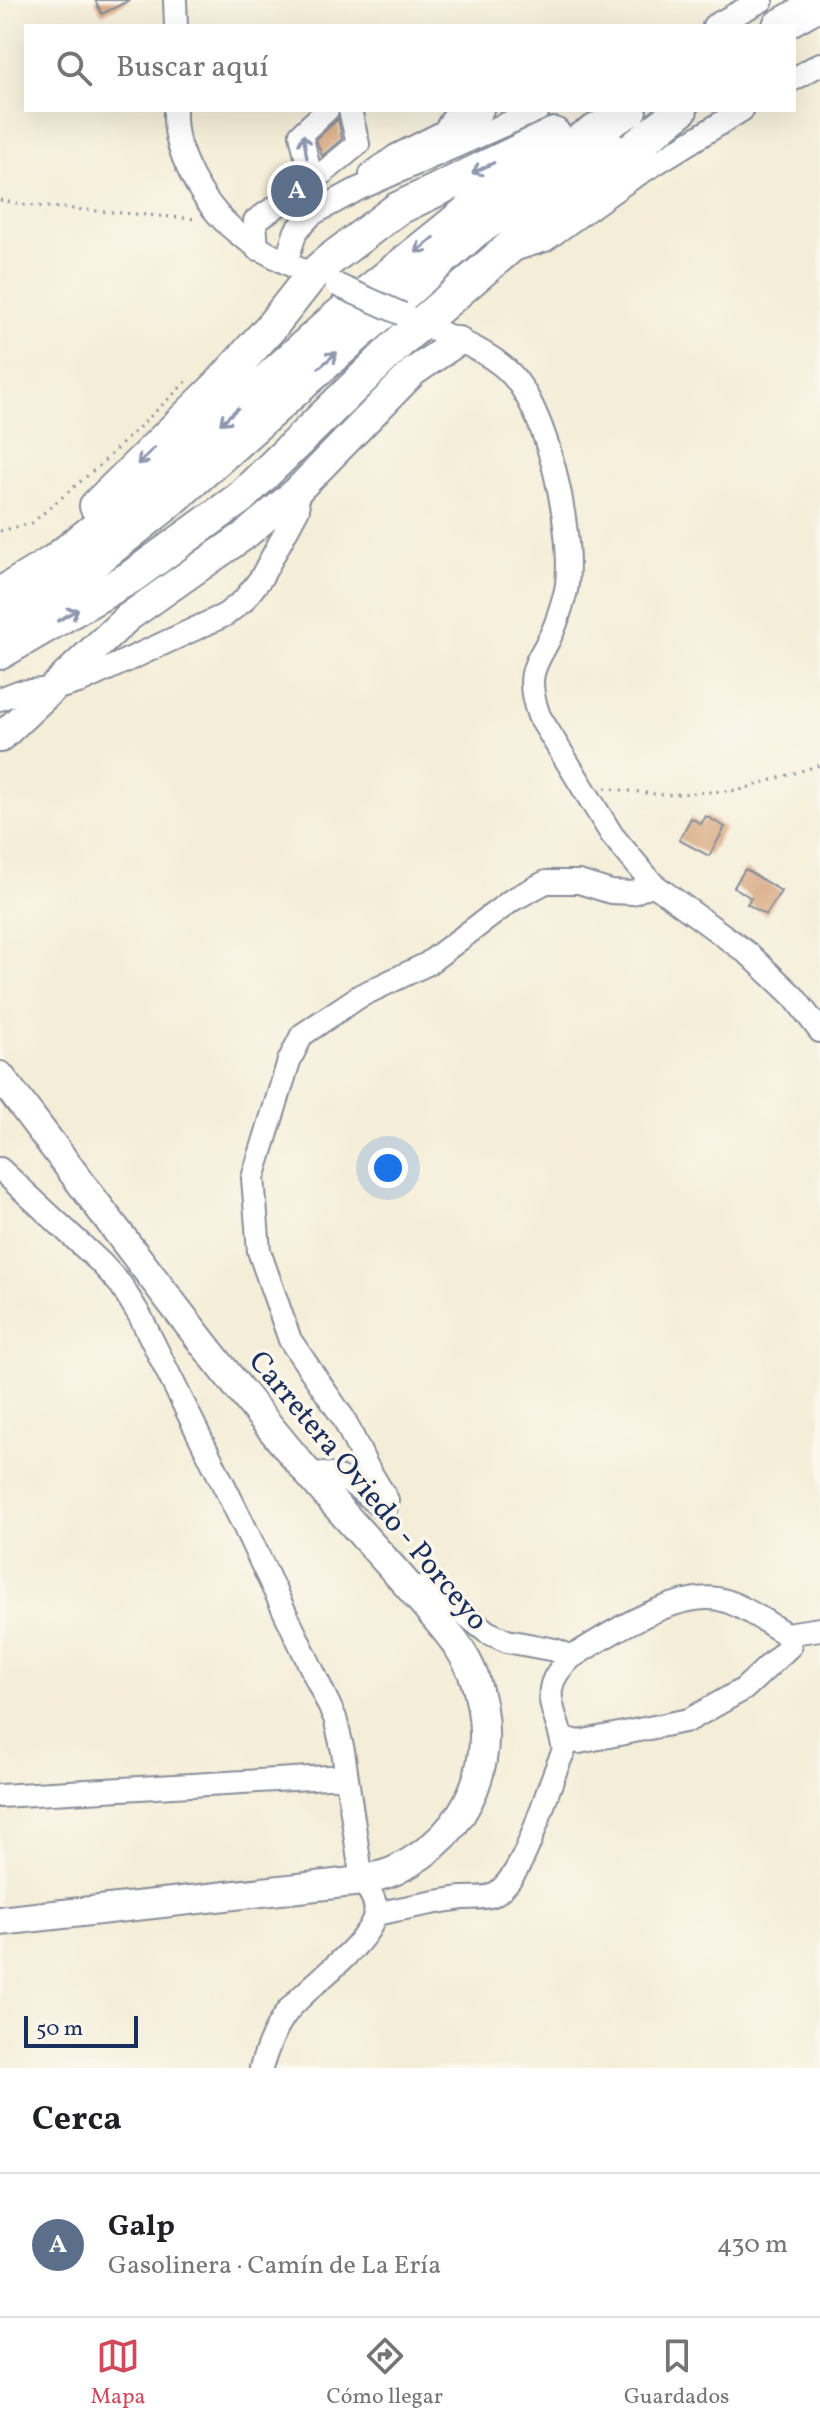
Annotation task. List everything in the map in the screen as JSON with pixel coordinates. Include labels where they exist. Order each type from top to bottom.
[{"type":"highway","points":[[783,24],[820,3]]},
{"type":"highway","points":[[796,40],[820,27]]},
{"type":"highway","points":[[0,585],[69,533],[209,395],[271,327],[312,274],[397,209],[600,112]]},
{"type":"highway","points":[[0,594],[54,561],[153,483],[333,320],[489,194],[627,112]]},
{"type":"highway","points":[[0,624],[75,577],[166,505],[475,231],[579,163],[668,112]]},
{"type":"highway","points":[[0,653],[131,577],[240,498],[412,319],[504,252],[679,112]]},
{"type":"main road","points":[[412,319],[420,354],[413,372]]},
{"type":"main road","points":[[0,738],[127,618],[245,535],[296,492],[413,372],[458,341]]},
{"type":"main road","name":"Carretera Oviedo - Porceyo","points":[[0,1076],[185,1320],[308,1473],[457,1644],[473,1674],[485,1727],[483,1758],[476,1786],[464,1811],[448,1833],[428,1851],[394,1871],[362,1881],[0,1921]]},
{"type":"street","points":[[175,0],[176,24]]},
{"type":"street","points":[[718,24],[762,0]]},
{"type":"street","points":[[796,78],[820,64]]},
{"type":"street","points":[[175,112],[179,150],[204,199],[220,219],[257,249],[489,356],[508,371],[522,389],[543,429],[566,536],[567,584],[558,620],[531,674],[532,698],[539,716],[612,835],[653,884],[750,955],[794,997],[820,1031]]},
{"type":"street","points":[[312,182],[301,134],[325,112]]},
{"type":"street","points":[[257,249],[255,221],[312,182],[358,144],[350,112]]},
{"type":"street","points":[[444,132],[457,112]]},
{"type":"street","points":[[358,189],[369,175],[396,156],[475,119],[480,112]]},
{"type":"street","points":[[312,274],[296,231],[312,214],[358,189],[533,112]]},
{"type":"street","points":[[504,252],[545,240],[629,180],[739,112]]},
{"type":"street","points":[[0,699],[18,692],[54,689],[82,681],[162,642],[207,625],[243,601],[261,578],[298,509],[296,492]]},
{"type":"street","points":[[308,1473],[333,1473],[355,1486],[385,1511],[387,1500],[344,1419],[290,1340],[259,1251],[253,1178],[289,1061],[302,1035],[360,996],[427,964],[512,900],[546,882],[579,882],[611,892],[633,893],[653,884]]},
{"type":"street","points":[[0,1169],[101,1263],[121,1285],[140,1316],[335,1718],[343,1751],[362,1881],[373,1895],[376,1914],[357,1946],[287,2013],[268,2042],[261,2068]]},
{"type":"street","points":[[409,1586],[433,1589],[487,1632],[507,1641],[555,1650],[572,1657]]},
{"type":"street","points":[[376,1914],[492,1896],[516,1874],[553,1771],[564,1751],[549,1698],[556,1671],[615,1629],[692,1599],[724,1600],[786,1634],[820,1629]]},
{"type":"street","points":[[562,1738],[579,1742],[689,1720],[744,1689],[790,1646],[786,1634]]},
{"type":"street","points":[[0,1796],[346,1776]]},
{"type":"path","points":[[0,200],[170,219],[220,219]]},
{"type":"path","points":[[0,531],[32,523],[101,464],[190,378]]},
{"type":"path","points":[[587,792],[597,788],[664,795],[740,790],[820,765]]},
{"type":"building","points":[[95,0],[130,0],[102,14]]},
{"type":"building","points":[[338,119],[342,139],[322,156],[316,139]]},
{"type":"building","points":[[706,816],[725,827],[709,856],[679,840],[691,818],[701,824]]},
{"type":"building","points":[[745,869],[781,891],[766,915],[747,904],[751,898],[734,887]]},
{"type":"place","name":"Galp","points":[[297,191]]}]
